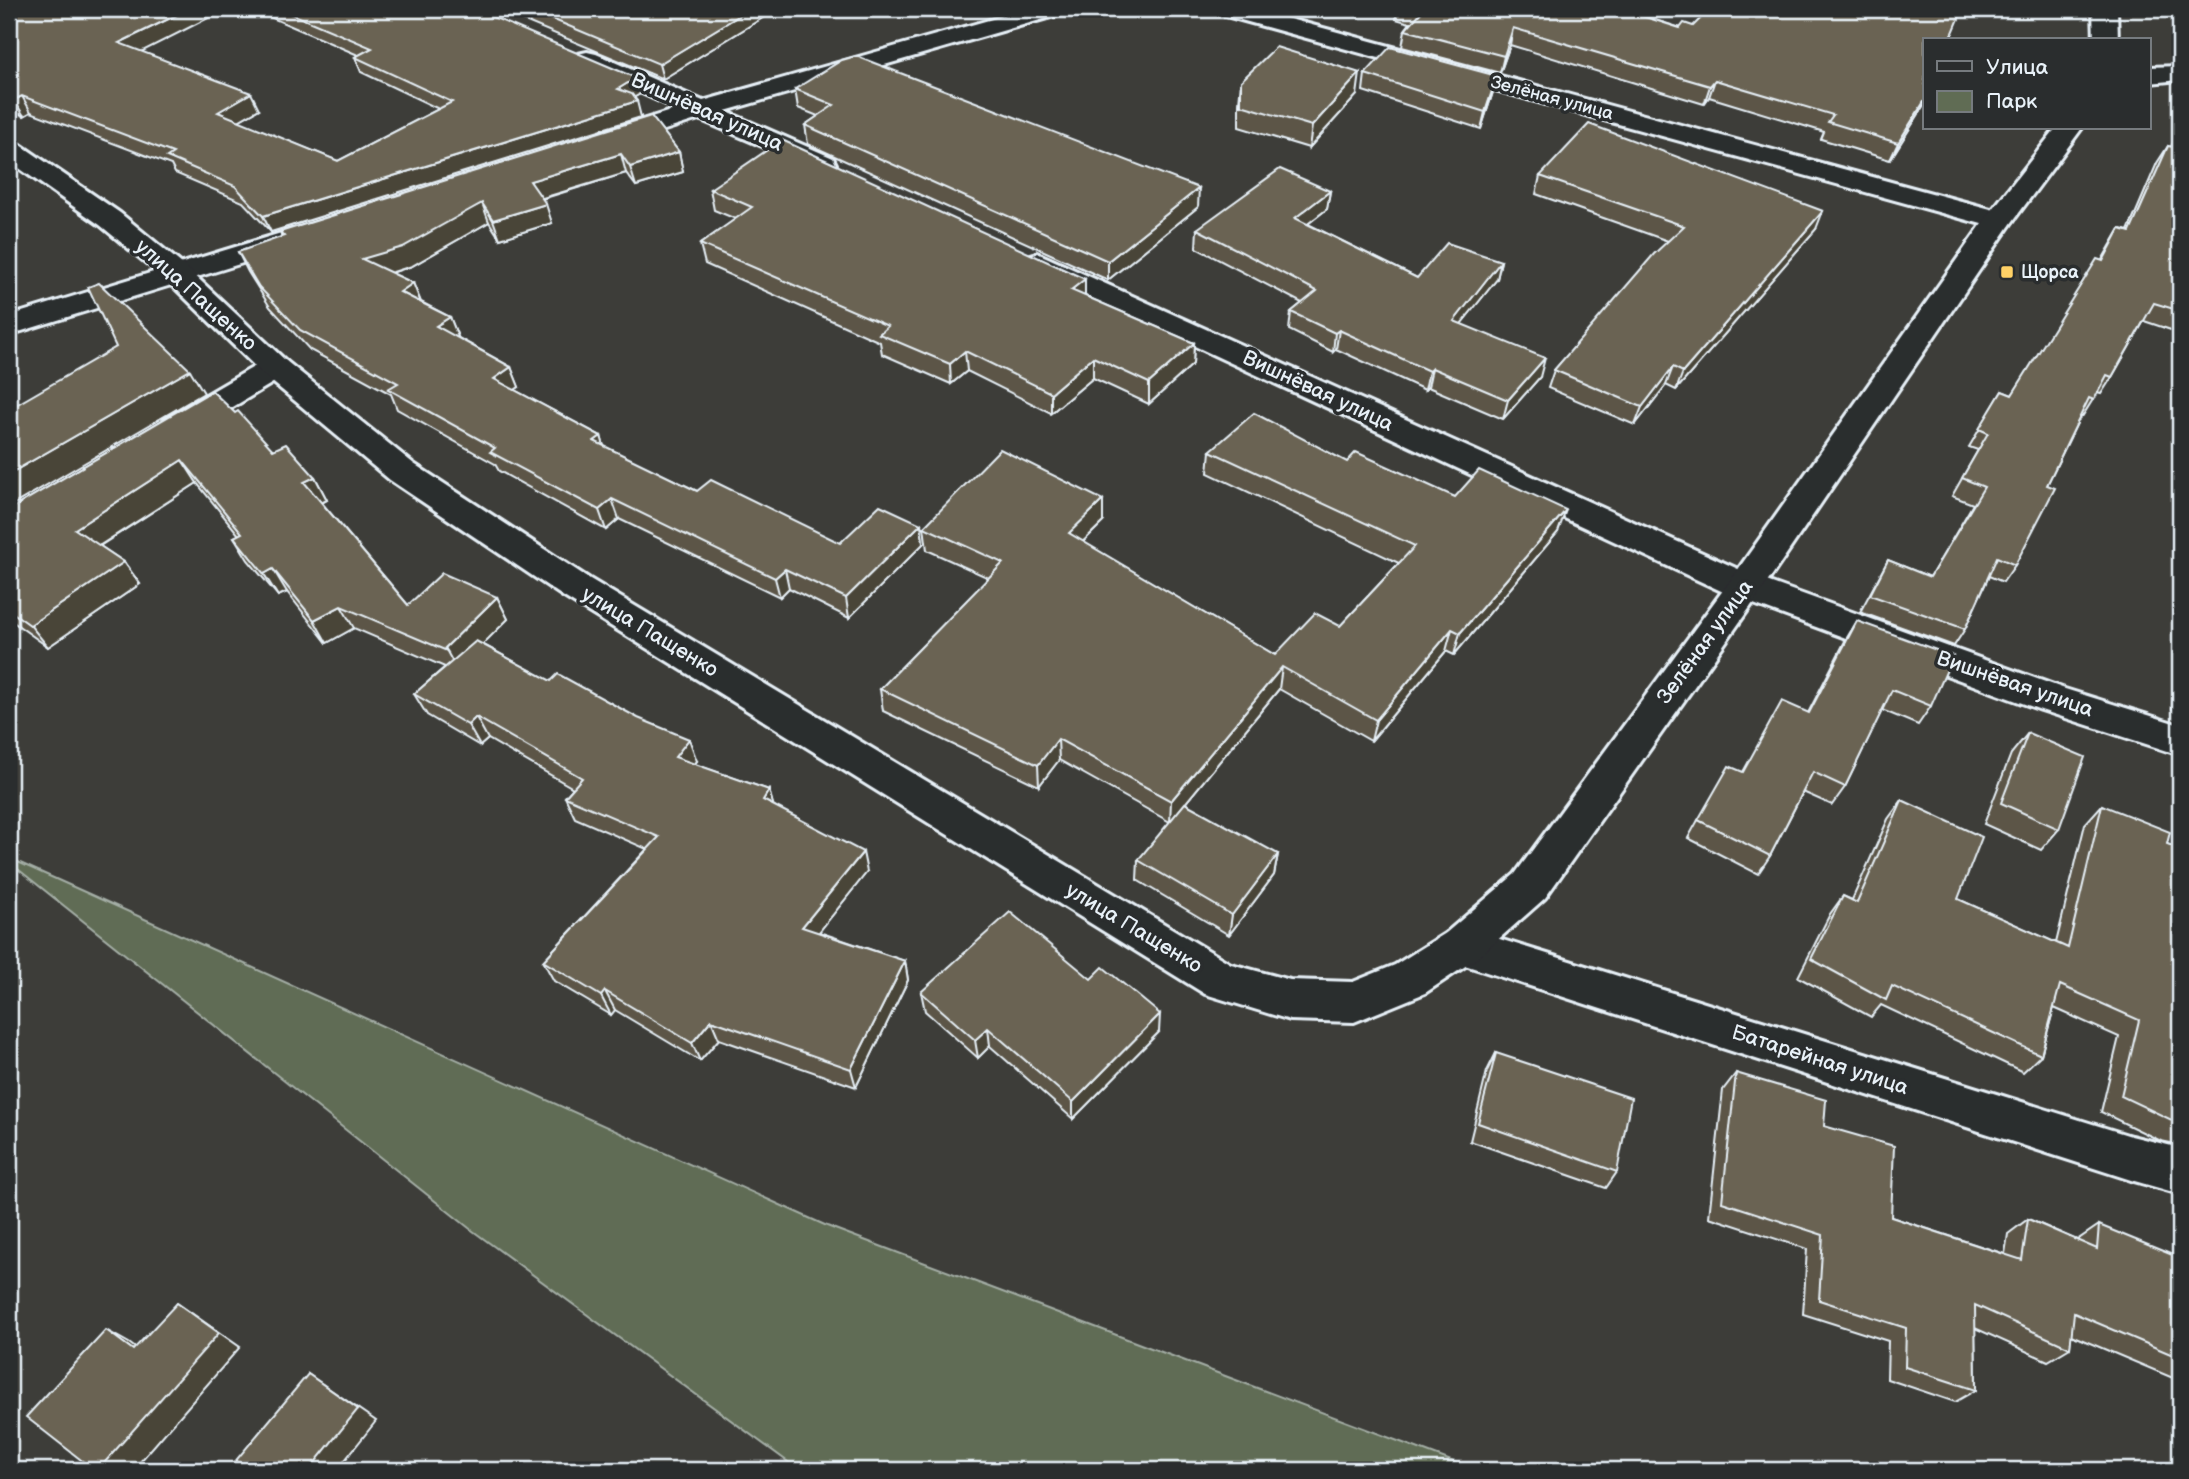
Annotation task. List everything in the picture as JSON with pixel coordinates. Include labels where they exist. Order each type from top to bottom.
[{"type":"street","points":[[585,146],[703,109],[1053,9]]},
{"type":"street","name":"Зелёная улица","points":[[1227,9],[1999,220]]},
{"type":"street","points":[[2105,9],[2106,38]]},
{"type":"street","name":"Вишнёвая улица","points":[[556,46],[843,173]]},
{"type":"street","points":[[2150,75],[2180,73]]},
{"type":"street","name":"Зелёная улица","points":[[1354,1002],[1410,979],[1461,947],[1530,886],[1745,587],[1999,220],[2067,130]]},
{"type":"street","name":"улица Пащенко","points":[[9,149],[110,219],[178,275],[275,368],[402,472],[578,588],[1220,980],[1290,1000],[1354,1002]]},
{"type":"street","points":[[9,326],[309,234]]},
{"type":"street","name":"Вишнёвая улица","points":[[1008,249],[1745,587],[2054,700],[2180,740]]},
{"type":"street","points":[[149,443],[275,368]]},
{"type":"street","name":"Батарейная улица","points":[[1461,947],[2131,1158],[2180,1171]]},
{"type":"green space","points":[[9,858],[827,1226],[1475,1470],[799,1470],[469,1228],[9,862]]},
{"type":"building","points":[[25,9],[189,9],[119,43],[251,93],[218,112],[338,161],[452,102],[355,57],[372,48],[280,9],[474,9],[636,78],[618,89],[632,94],[637,101],[263,216],[235,186],[167,157],[173,153],[22,96],[14,100],[9,97],[9,14]]},
{"type":"building","points":[[528,9],[750,9],[659,64]]},
{"type":"building","points":[[1421,9],[1620,9],[1680,28],[1684,23],[1693,26],[1710,9],[1963,9],[1951,38],[1923,38],[1923,103],[1898,143],[1828,122],[1833,115],[1715,80],[1710,86],[1513,28],[1504,56],[1405,30],[1423,10]]},
{"type":"building","points":[[1276,47],[1360,73],[1312,126],[1241,105],[1241,81]]},
{"type":"building","points":[[1390,47],[1497,76],[1485,112],[1365,74]]},
{"type":"building","points":[[856,56],[1199,188],[1108,261],[805,125],[834,105],[795,89],[842,60]]},
{"type":"building","points":[[651,116],[679,152],[630,167],[621,154],[530,181],[546,204],[493,220],[482,203],[403,247],[362,259],[413,283],[400,292],[450,317],[436,326],[511,367],[494,379],[601,436],[594,441],[697,491],[711,480],[840,543],[880,505],[921,524],[846,598],[785,569],[775,578],[612,499],[599,510],[490,452],[495,448],[388,389],[398,383],[300,330],[259,287],[238,252],[284,236],[280,232]]},
{"type":"building","points":[[1589,124],[1823,211],[1683,372],[1673,367],[1642,407],[1554,370],[1654,254],[1684,226],[1540,176]]},
{"type":"building","points":[[2180,133],[2180,311],[2154,303],[2112,377],[2107,375],[2094,400],[2089,398],[2047,485],[2055,488],[2015,565],[1997,557],[1965,629],[1870,595],[1888,560],[1930,577],[1984,487],[1962,478],[1988,433],[1979,429],[2002,391],[2012,395],[2097,259],[2103,261],[2120,229],[2130,232],[2168,146],[2173,147]]},
{"type":"building","points":[[782,140],[1085,279],[1071,290],[1194,343],[1149,383],[1093,357],[1051,393],[965,351],[950,364],[879,334],[888,326],[700,244],[752,207],[710,189]]},
{"type":"building","points":[[1280,169],[1330,191],[1295,218],[1417,278],[1447,243],[1501,261],[1454,321],[1545,358],[1508,400],[1432,368],[1429,371],[1339,330],[1335,333],[1291,312],[1317,291],[1197,229]]},
{"type":"building","points":[[99,283],[190,370],[9,474],[9,409],[116,347],[88,287]]},
{"type":"building","points":[[212,391],[235,413],[238,411],[273,450],[286,444],[315,477],[304,482],[408,605],[442,573],[497,597],[445,648],[447,651],[341,606],[314,620],[273,569],[264,574],[234,537],[242,533],[182,460],[75,529],[124,562],[30,625],[9,610],[9,510]]},
{"type":"building","points":[[1254,413],[1347,462],[1356,452],[1455,497],[1479,470],[1566,510],[1460,633],[1452,629],[1376,720],[1282,667],[1171,801],[1058,739],[1038,765],[880,689],[1003,563],[924,527],[1000,449],[1103,500],[1069,533],[1275,655],[1315,613],[1340,626],[1415,546],[1210,451]]},
{"type":"building","points":[[1857,621],[1953,656],[1931,706],[1892,690],[1845,787],[1813,772],[1770,856],[1698,820],[1729,766],[1743,772],[1782,701],[1809,713]]},
{"type":"building","points":[[476,641],[551,681],[558,674],[638,718],[689,739],[675,757],[769,790],[763,800],[863,852],[802,927],[905,961],[851,1069],[711,1020],[692,1043],[605,991],[601,996],[543,961],[659,837],[565,797],[582,778],[476,717],[468,725],[414,694]]},
{"type":"building","points":[[2028,733],[2085,757],[2059,829],[2001,803]]},
{"type":"building","points":[[1902,800],[1982,837],[1958,899],[2068,948],[2102,805],[2170,832],[2167,844],[2180,849],[2180,1124],[2121,1096],[2139,1020],[2060,985],[2041,1055],[1892,986],[1886,1000],[1811,959],[1843,896],[1857,903]]},
{"type":"building","points":[[1185,803],[1278,854],[1232,915],[1138,860]]},
{"type":"building","points":[[1010,912],[1091,979],[1103,967],[1160,1014],[1073,1102],[988,1028],[975,1040],[921,992]]},
{"type":"building","points":[[1496,1053],[1631,1098],[1617,1172],[1478,1123]]},
{"type":"building","points":[[1736,1073],[1826,1100],[1824,1126],[1894,1146],[1891,1217],[2022,1260],[2028,1219],[2097,1249],[2099,1225],[2175,1256],[2174,1293],[2180,1295],[2180,1358],[2074,1313],[2070,1348],[1975,1305],[1976,1390],[1905,1367],[1906,1328],[1819,1300],[1823,1235],[1722,1202]]},
{"type":"building","points":[[177,1303],[219,1333],[98,1470],[94,1470],[26,1417],[106,1330],[133,1350]]},
{"type":"building","points":[[308,1374],[358,1409],[309,1470],[228,1470]]},
{"type":"place","name":"Щорса","points":[[2007,272]]}]
